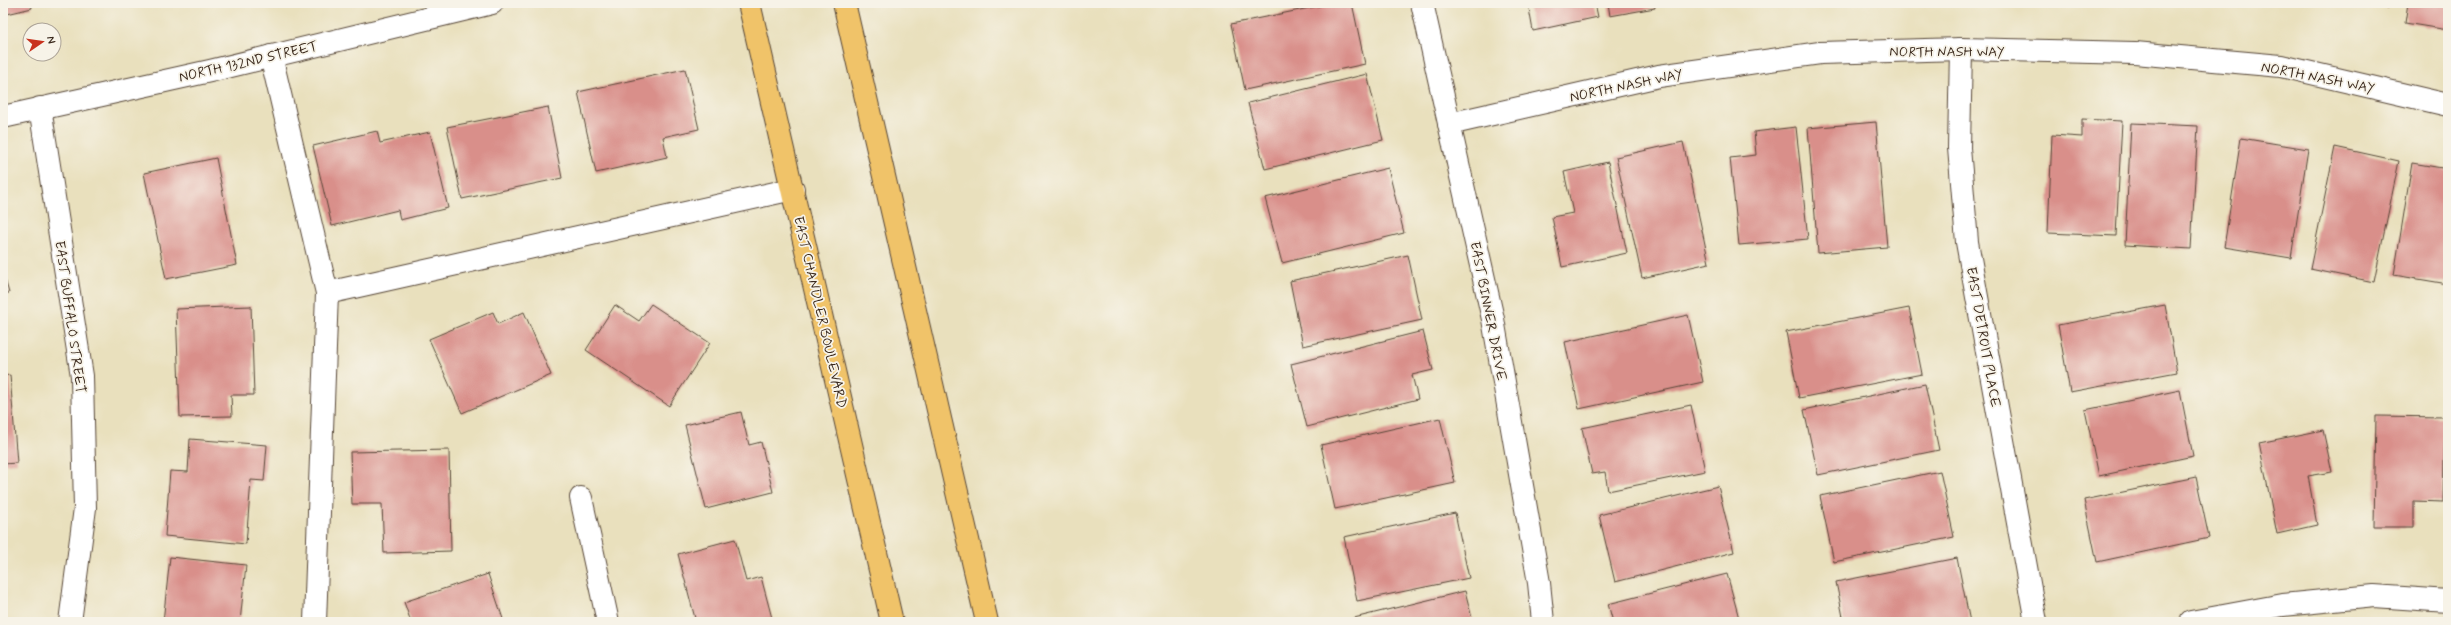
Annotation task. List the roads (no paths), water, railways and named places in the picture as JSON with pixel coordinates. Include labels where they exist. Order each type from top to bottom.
[{"type":"main road","name":"EAST CHANDLER BOULEVARD","points":[[749,3],[892,622]]},
{"type":"main road","points":[[844,3],[987,622]]},
{"type":"street","name":"NORTH 132ND STREET","points":[[3,117],[271,56],[492,3]]},
{"type":"street","name":"EAST BINNER DRIVE","points":[[1422,3],[1493,319],[1539,583],[1543,622]]},
{"type":"street","name":"NORTH NASH WAY","points":[[1449,124],[1659,76],[1820,53],[1961,49],[2135,53],[2281,66],[2448,105]]},
{"type":"street","name":"EAST DETROIT PLACE","points":[[1961,49],[1959,148],[1967,242],[2036,622]]},
{"type":"street","points":[[271,56],[327,293],[315,622]]},
{"type":"street","name":"EAST BUFFALO STREET","points":[[40,108],[82,376],[85,508],[70,622]]},
{"type":"street","points":[[327,293],[793,189]]},
{"type":"street","points":[[581,498],[608,622]]},
{"type":"street","points":[[2191,622],[2283,605],[2374,596],[2448,600]]}]
